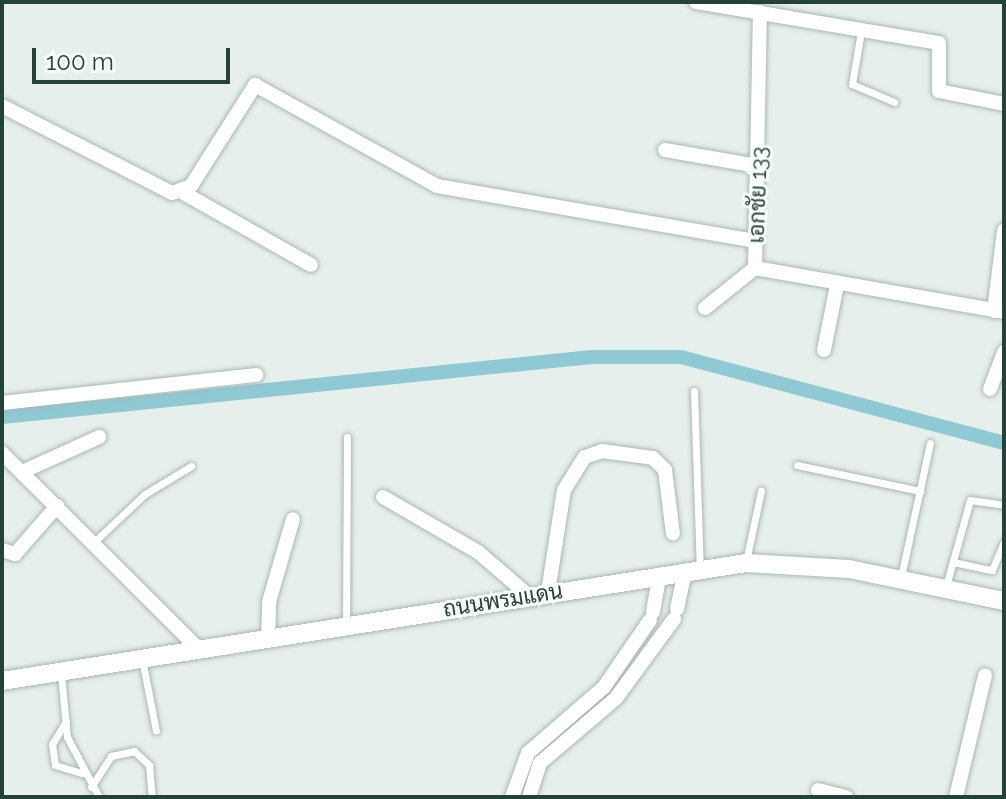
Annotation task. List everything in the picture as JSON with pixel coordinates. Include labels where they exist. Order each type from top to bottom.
[{"type":"main road","name":"ถนนพรมแดน","points":[[2,681],[528,595],[746,563],[900,579],[1004,601]]},
{"type":"street","points":[[696,2],[939,43],[939,91],[1004,104]]},
{"type":"street","name":"เอกชัย 133","points":[[760,12],[755,268],[837,285],[999,311]]},
{"type":"street","points":[[182,192],[255,85],[437,186],[756,241]]},
{"type":"street","points":[[2,106],[182,192],[311,265]]},
{"type":"street","points":[[665,150],[758,166]]},
{"type":"street","points":[[999,311],[1004,231]]},
{"type":"street","points":[[705,308],[755,268]]},
{"type":"street","points":[[824,350],[837,285]]},
{"type":"street","points":[[990,389],[1004,352]]},
{"type":"street","points":[[2,403],[256,375]]},
{"type":"street","points":[[22,472],[99,437]]},
{"type":"street","points":[[548,592],[564,490],[585,457],[602,451],[653,458],[665,470],[673,534]]},
{"type":"street","points":[[2,453],[199,649]]},
{"type":"street","points":[[383,497],[478,552],[528,595]]},
{"type":"street","points":[[2,550],[15,554],[57,506]]},
{"type":"street","points":[[268,639],[269,602],[293,519]]},
{"type":"street","points":[[529,797],[540,763],[586,727],[674,618],[693,570]]},
{"type":"street","points":[[512,797],[528,753],[574,716],[650,619],[659,577]]},
{"type":"street","points":[[650,619],[674,618]]},
{"type":"street","points":[[956,797],[985,675]]},
{"type":"street","points":[[574,716],[586,727]]},
{"type":"street","points":[[818,790],[846,797]]},
{"type":"lane","points":[[861,29],[852,84],[894,102]]},
{"type":"lane","points":[[693,570],[694,391]]},
{"type":"lane","points":[[346,626],[347,437]]},
{"type":"lane","points":[[900,579],[930,443]]},
{"type":"lane","points":[[797,465],[920,491]]},
{"type":"lane","points":[[94,542],[145,494],[191,466]]},
{"type":"lane","points":[[746,563],[761,491]]},
{"type":"lane","points":[[945,588],[970,500],[1004,505]]},
{"type":"lane","points":[[953,562],[992,570],[1004,542]]},
{"type":"lane","points":[[142,659],[156,731]]},
{"type":"lane","points":[[61,672],[66,721],[82,773],[99,797]]},
{"type":"lane","points":[[66,721],[52,744],[55,765],[82,773]]},
{"type":"lane","points":[[91,787],[111,756],[134,751],[149,765],[152,797]]},
{"type":"waterway","points":[[2,417],[592,357],[681,357],[1004,443]]}]
